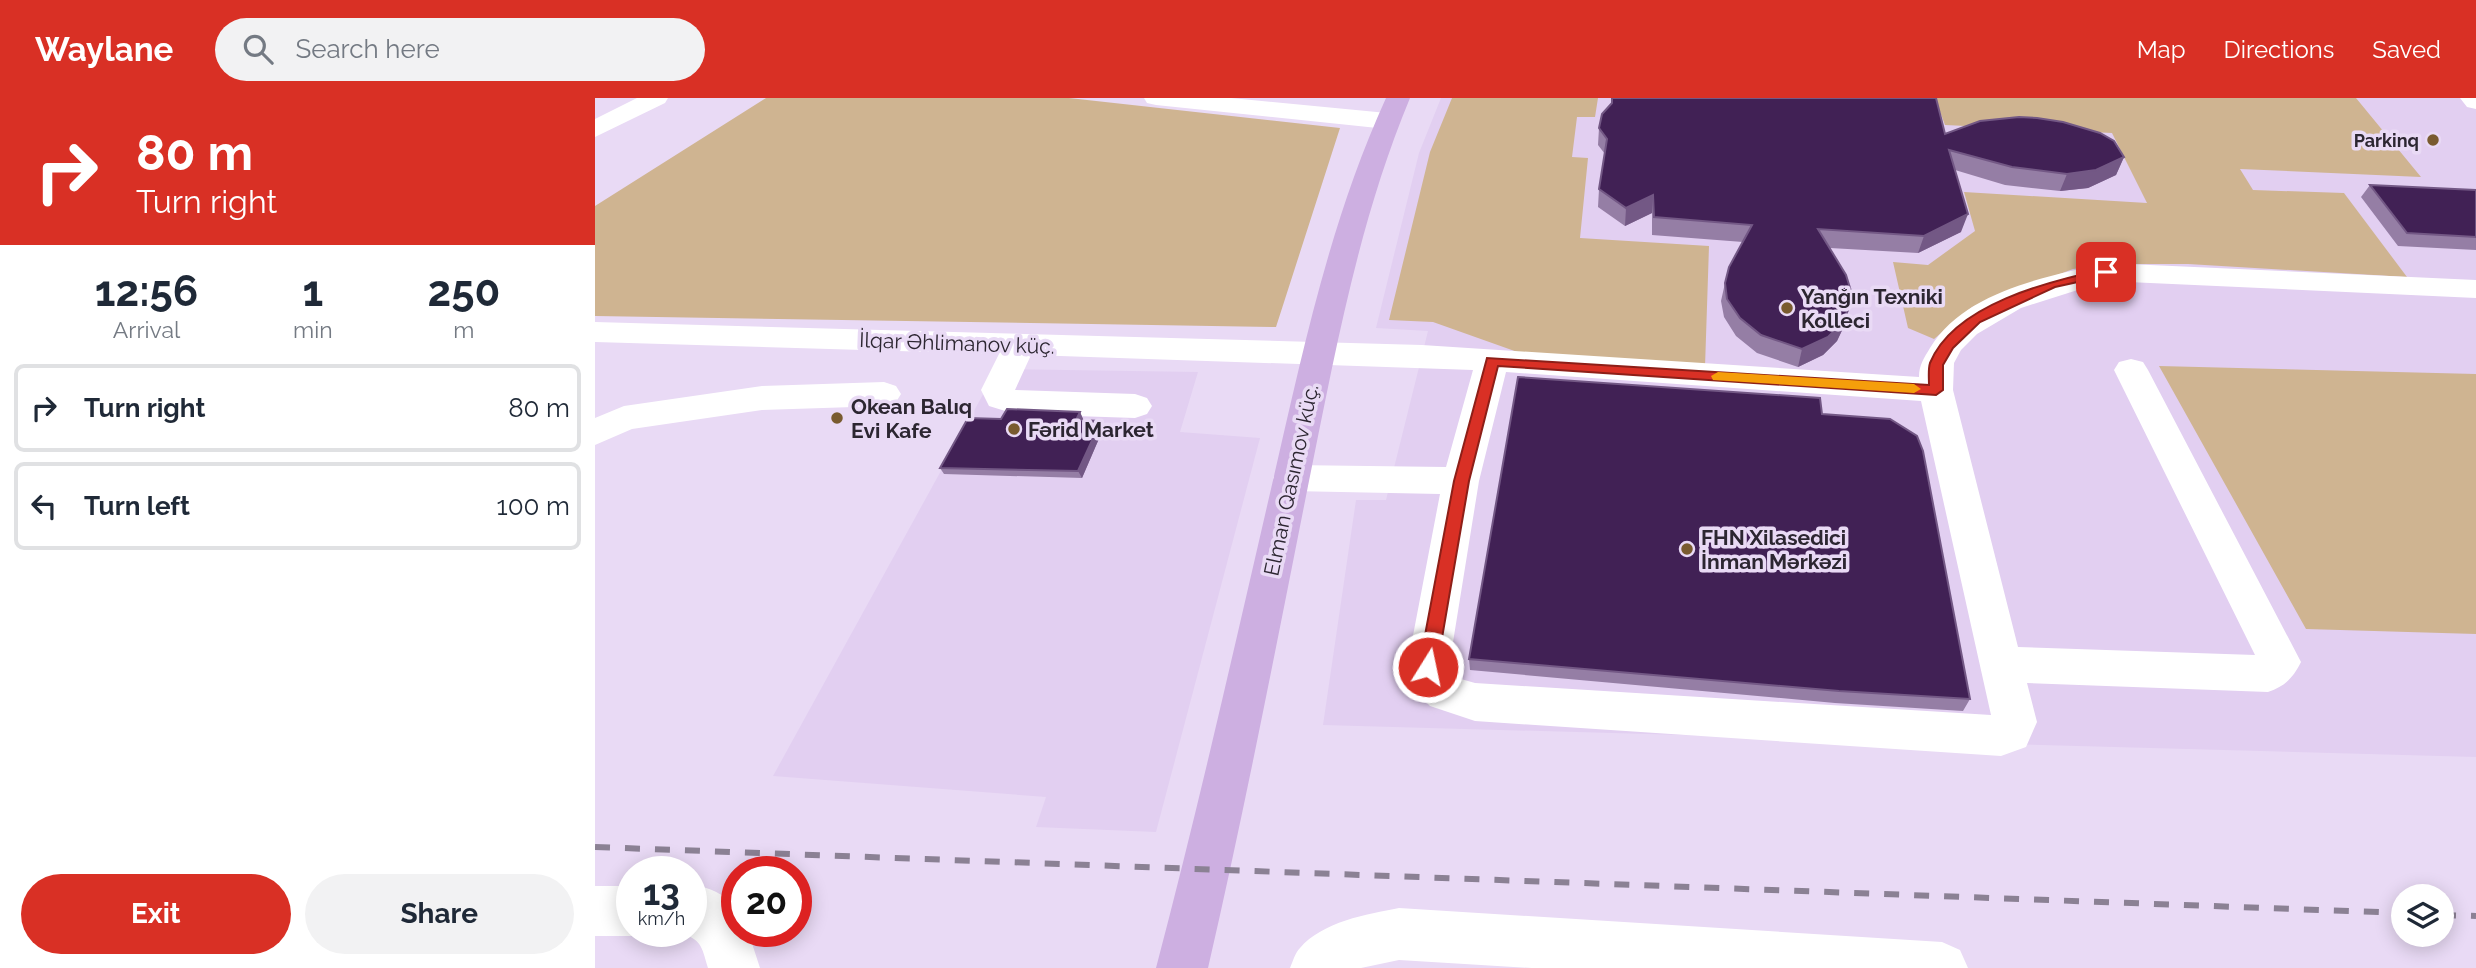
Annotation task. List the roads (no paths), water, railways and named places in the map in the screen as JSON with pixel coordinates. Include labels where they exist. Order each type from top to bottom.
[{"type":"main road","name":"Elman Qasımov küç.","points":[[1182,968],[1207,869],[1318,354],[1352,213],[1393,109]]},
{"type":"street","points":[[595,129],[656,98]]},
{"type":"street","points":[[1156,98],[1393,109]]},
{"type":"street","points":[[2472,98],[2476,102]]},
{"type":"street","points":[[1492,362],[1461,481],[1428,667],[1435,684],[1449,696],[1475,702],[2001,736],[2010,733],[2015,722],[1936,390],[1936,365],[1948,345],[1975,319],[2051,284],[2106,272],[2476,289]]},
{"type":"street","name":"İlqar Əhlimanov küç.","points":[[595,332],[1422,356],[1936,390]]},
{"type":"street","points":[[762,398],[804,338]]},
{"type":"street","points":[[1020,345],[998,390],[1002,398],[1015,402],[1135,406]]},
{"type":"street","points":[[2001,664],[2267,674],[2280,662],[2131,370]]},
{"type":"street","points":[[595,433],[624,418],[762,398],[884,394]]},
{"type":"street","points":[[1291,478],[1461,481]]},
{"type":"street","points":[[595,911],[616,911]]},
{"type":"street","points":[[707,915],[722,928],[734,968]]},
{"type":"street","points":[[1316,968],[1323,960],[1360,941],[1399,934],[1942,968]]},
{"type":"railway","points":[[595,847],[2391,913]]},
{"type":"railway","points":[[2454,915],[2476,916]]},
{"type":"place","name":"Parkinq","points":[[2433,140]]},
{"type":"place","name":"Yanğın Texniki Kolleci","points":[[1787,308]]},
{"type":"place","name":"Okean Balıq Evi Kafe","points":[[837,418]]},
{"type":"place","name":"Fərid Market","points":[[1014,429]]},
{"type":"place","name":"FHN Xilasedici İnman Mərkəzi","points":[[1687,549]]}]
